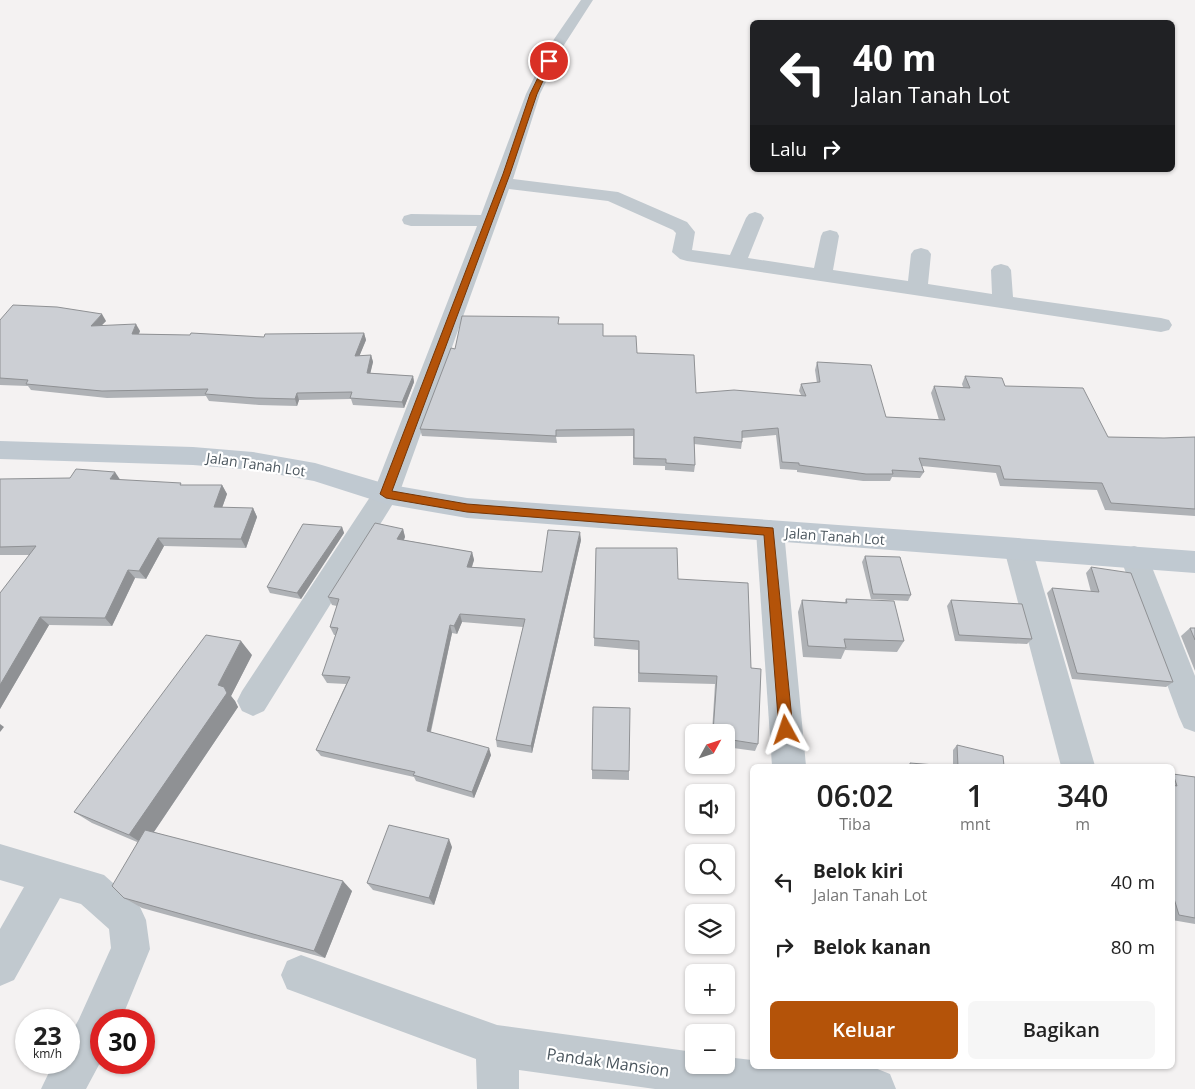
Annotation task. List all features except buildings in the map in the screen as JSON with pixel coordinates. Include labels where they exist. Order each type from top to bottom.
[{"type":"main road","name":"Jalan Tanah Lot","points":[[0,450],[193,456],[253,461],[315,472],[386,494],[476,509],[1195,562]]},
{"type":"street","points":[[253,701],[348,549],[386,494],[503,183],[534,94],[557,45],[587,0]]},
{"type":"street","points":[[503,183],[588,192],[619,198],[680,226],[686,232],[684,253],[1161,325]]},
{"type":"street","points":[[737,262],[754,218]]},
{"type":"street","points":[[411,220],[488,221]]},
{"type":"street","points":[[822,275],[830,236]]},
{"type":"street","points":[[917,289],[921,254]]},
{"type":"street","points":[[1001,270],[1003,302]]},
{"type":"street","points":[[770,531],[789,764]]},
{"type":"street","points":[[1018,549],[1077,764]]},
{"type":"street","points":[[1134,558],[1195,717]]},
{"type":"street","points":[[0,862],[91,888],[127,920],[131,949],[94,1034],[62,1089]]},
{"type":"street","points":[[0,966],[51,877]]},
{"type":"street","name":"Pandak Mansion","points":[[301,975],[497,1046],[749,1085],[831,1076],[875,1089]]},
{"type":"street","points":[[497,1046],[498,1089]]},
{"type":"route","points":[[549,61],[534,94],[498,196],[386,494],[467,508],[770,531],[786,730]]}]
